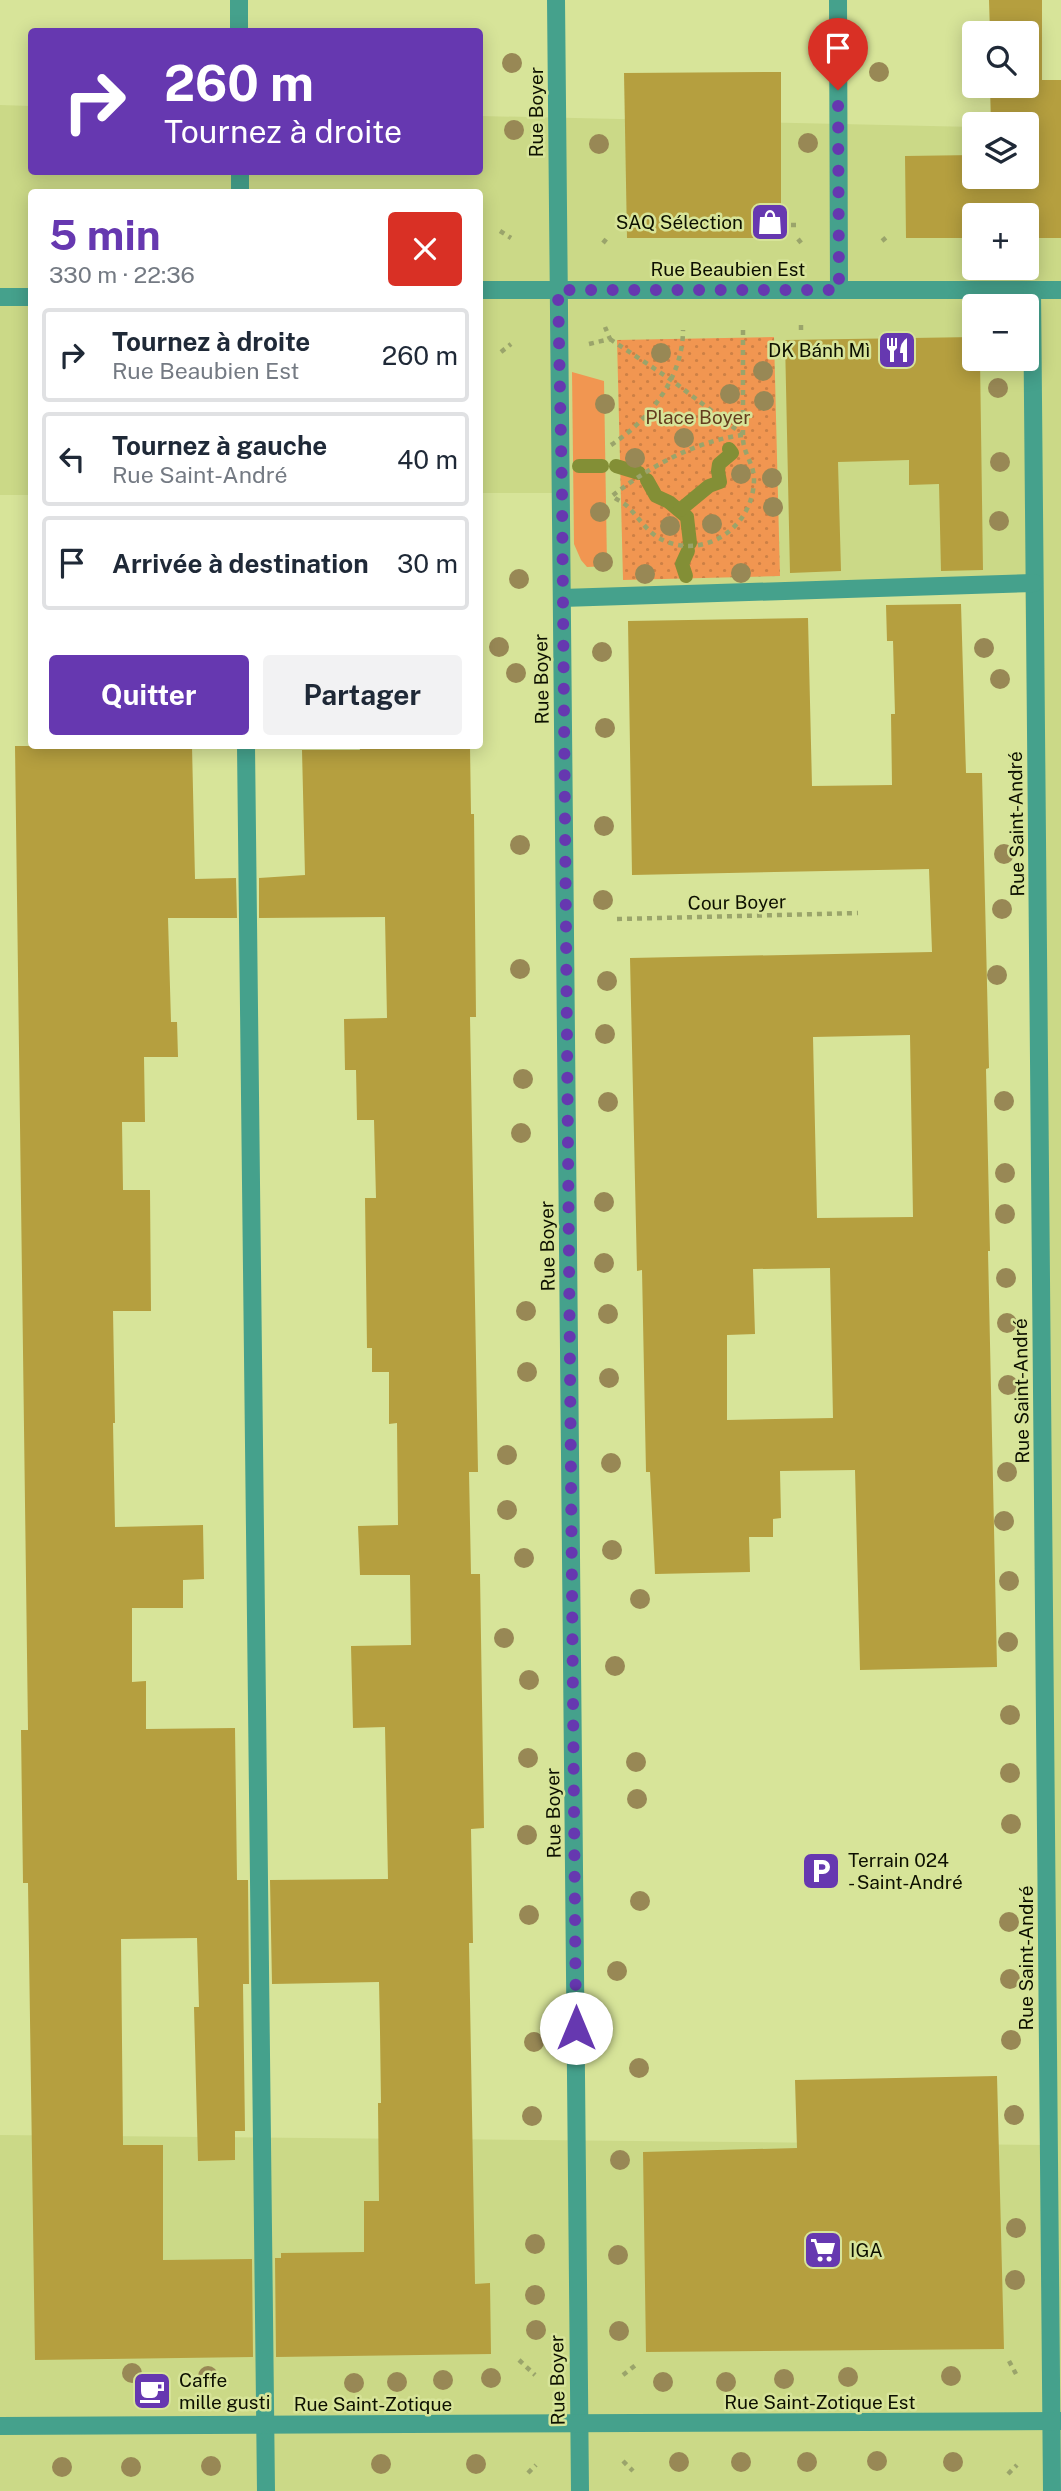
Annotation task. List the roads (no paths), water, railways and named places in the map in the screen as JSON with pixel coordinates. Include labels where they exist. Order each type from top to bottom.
[{"type":"street","points":[[239,0],[239,28]]},
{"type":"street","name":"Rue Boyer","points":[[556,0],[580,2491]]},
{"type":"street","points":[[838,0],[839,290]]},
{"type":"street","name":"Rue Beaubien Est","points":[[483,290],[1061,290]]},
{"type":"street","name":"Rue Saint-André","points":[[1032,290],[1056,2421],[1052,2491]]},
{"type":"street","points":[[0,297],[28,297]]},
{"type":"street","points":[[562,598],[1034,583]]},
{"type":"street","points":[[246,749],[266,2491]]},
{"type":"street","name":"Rue Saint-Zotique Est","points":[[579,2424],[1056,2421]]},
{"type":"street","name":"Rue Saint-Zotique","points":[[0,2426],[579,2424]]},
{"type":"waterway","points":[[680,510],[709,486],[720,482],[719,464],[732,453],[729,449]]},
{"type":"waterway","points":[[579,466],[602,466]]},
{"type":"waterway","points":[[616,466],[639,473]]},
{"type":"waterway","points":[[647,480],[656,496],[669,502],[687,517],[690,543]]},
{"type":"waterway","points":[[686,576],[682,564],[688,551]]},
{"type":"place","name":"SAQ Sélection","points":[[770,222]]},
{"type":"place","name":"DK Bánh Mì","points":[[897,350]]},
{"type":"place","name":"Terrain 024 - Saint-André","points":[[821,1871]]},
{"type":"place","name":"IGA","points":[[823,2250]]},
{"type":"place","name":"Caffe mille gusti","points":[[152,2391]]},
{"type":"park label","name":"Place Boyer","points":[[698,417]]}]
